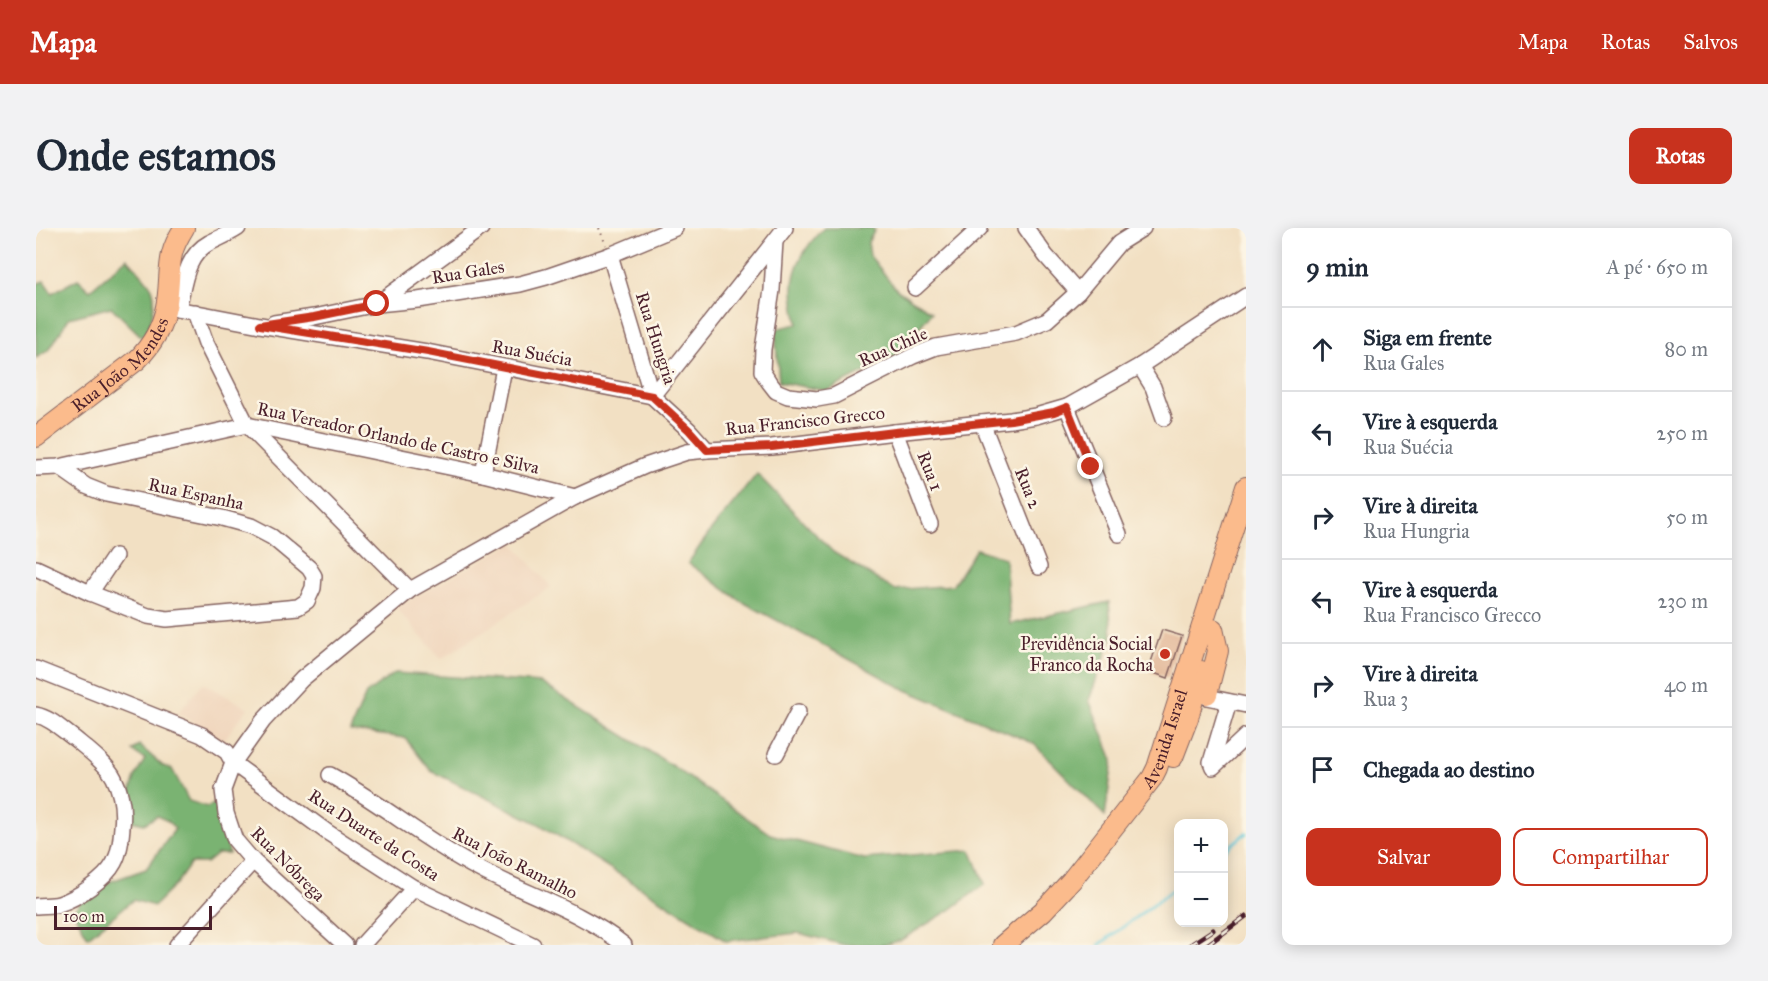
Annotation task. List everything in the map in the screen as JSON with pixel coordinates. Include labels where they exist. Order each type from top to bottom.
[{"type":"main road","name":"Rua João Mendes","points":[[36,437],[137,360],[148,348],[172,308],[172,255],[184,228]]},
{"type":"main road","name":"Avenida Israel","points":[[1003,945],[1043,911],[1071,881],[1152,778],[1180,693],[1204,660],[1246,487]]},
{"type":"main road","name":"Avenida Israel","points":[[1018,945],[1051,918],[1092,874],[1160,785],[1188,718],[1213,628],[1246,524]]},
{"type":"main road","points":[[1172,759],[1195,728],[1206,697],[1204,660]]},
{"type":"main road","points":[[1180,693],[1188,718]]},
{"type":"street","points":[[172,308],[192,258],[207,244],[238,228]]},
{"type":"street","points":[[377,304],[481,228]]},
{"type":"street","name":"Rua Gales","points":[[260,325],[377,304],[520,284],[610,255],[675,228]]},
{"type":"street","points":[[652,396],[785,228]]},
{"type":"street","points":[[915,288],[980,228]]},
{"type":"street","points":[[1026,228],[1078,292]]},
{"type":"street","name":"Rua Chile","points":[[775,241],[772,290],[762,349],[762,371],[776,391],[788,396],[817,399],[834,396],[913,356],[936,347],[1016,333],[1047,320],[1078,292],[1119,243],[1143,228]]},
{"type":"street","name":"Rua Hungria","points":[[610,255],[652,396],[707,450]]},
{"type":"street","name":"Rua Francisco Grecco","points":[[322,663],[410,590],[575,497],[645,466],[687,452],[772,447],[1036,416],[1067,407],[1140,366],[1246,296]]},
{"type":"street","name":"Rua Suécia","points":[[172,308],[260,325],[428,352],[652,396]]},
{"type":"street","points":[[195,312],[206,342],[247,425],[410,590]]},
{"type":"street","points":[[1140,366],[1153,387],[1164,418]]},
{"type":"street","points":[[483,474],[504,368]]},
{"type":"street","points":[[1067,407],[1119,534]]},
{"type":"street","name":"Rua 2","points":[[982,423],[1039,567]]},
{"type":"street","name":"Rua Vereador Orlando de Castro e Silva","points":[[36,468],[59,467],[247,425],[483,474],[575,497]]},
{"type":"street","name":"Rua 1","points":[[895,432],[930,524]]},
{"type":"street","name":"Rua Espanha","points":[[59,467],[80,483],[106,494],[251,526],[272,537],[309,568],[314,576],[313,588],[307,601],[298,607],[167,619],[148,616],[90,593]]},
{"type":"street","points":[[36,568],[90,593],[115,556]]},
{"type":"street","name":"Rua Nóbrega","points":[[322,663],[302,679],[269,714],[233,763],[223,790],[226,813],[235,840],[253,861],[345,945]]},
{"type":"street","name":"Rua Duarte da Costa","points":[[36,669],[202,735],[227,752],[233,763],[327,832],[414,888],[533,945]]},
{"type":"street","points":[[1206,697],[1246,705]]},
{"type":"street","points":[[1228,702],[1211,762],[1213,767],[1246,736]]},
{"type":"street","points":[[776,754],[798,712]]},
{"type":"street","points":[[36,715],[48,718],[88,750],[112,775],[120,791],[123,812],[120,848],[114,864],[108,871],[93,886],[74,898],[57,904],[36,906]]},
{"type":"street","name":"Rua João Ramalho","points":[[330,775],[358,790],[431,841],[477,868],[596,926],[624,945]]},
{"type":"street","points":[[177,945],[253,861]]},
{"type":"street","points":[[362,945],[414,888]]},
{"type":"path","points":[[599,228],[610,255]]},
{"type":"shaded area","points":[[513,543],[551,587],[441,659],[396,608]]},
{"type":"shaded area","points":[[203,683],[248,708],[223,741],[178,713]]},
{"type":"green space","points":[[824,228],[872,228],[875,230],[868,242],[870,256],[897,290],[932,312],[908,341],[900,355],[827,391],[779,382],[775,329],[798,324],[793,295],[795,273],[806,249]]},
{"type":"green space","points":[[127,258],[152,288],[154,306],[146,333],[142,337],[111,307],[69,318],[49,350],[36,358],[36,284],[44,281],[52,293],[78,279],[90,290]]},
{"type":"green space","points":[[757,474],[833,552],[894,590],[953,585],[976,549],[1005,558],[1010,624],[1109,602],[1112,636],[1089,700],[1113,760],[1105,816],[1033,743],[906,690],[741,601],[688,563],[712,529]]},
{"type":"green space","points":[[395,673],[541,683],[671,765],[770,834],[864,859],[971,850],[985,884],[950,910],[901,940],[884,945],[845,945],[798,933],[726,941],[539,824],[431,771],[405,738],[350,731],[366,694]]},
{"type":"green space","points":[[139,745],[163,766],[172,769],[189,801],[207,807],[221,800],[229,854],[217,854],[206,863],[191,863],[176,884],[154,906],[133,900],[88,937],[73,911],[90,890],[146,869],[175,829],[168,821],[157,816],[144,824],[132,821],[126,806],[135,777],[145,759],[132,751]]},
{"type":"building","name":"Previdência Social Franco da Rocha","points":[[1162,630],[1182,636],[1168,678],[1148,671]]},
{"type":"waterway","points":[[1228,848],[1246,833]]},
{"type":"waterway","points":[[1099,945],[1174,889]]},
{"type":"railway","points":[[1207,945],[1246,916]]},
{"type":"railway","points":[[1190,945],[1213,930]]},
{"type":"place","name":"Previdência Social Franco da Rocha","points":[[1165,654]]},
{"type":"route","points":[[377,304],[260,325],[428,352],[652,396],[707,450],[772,447],[1011,420],[1054,412],[1067,407],[1091,467]]}]
